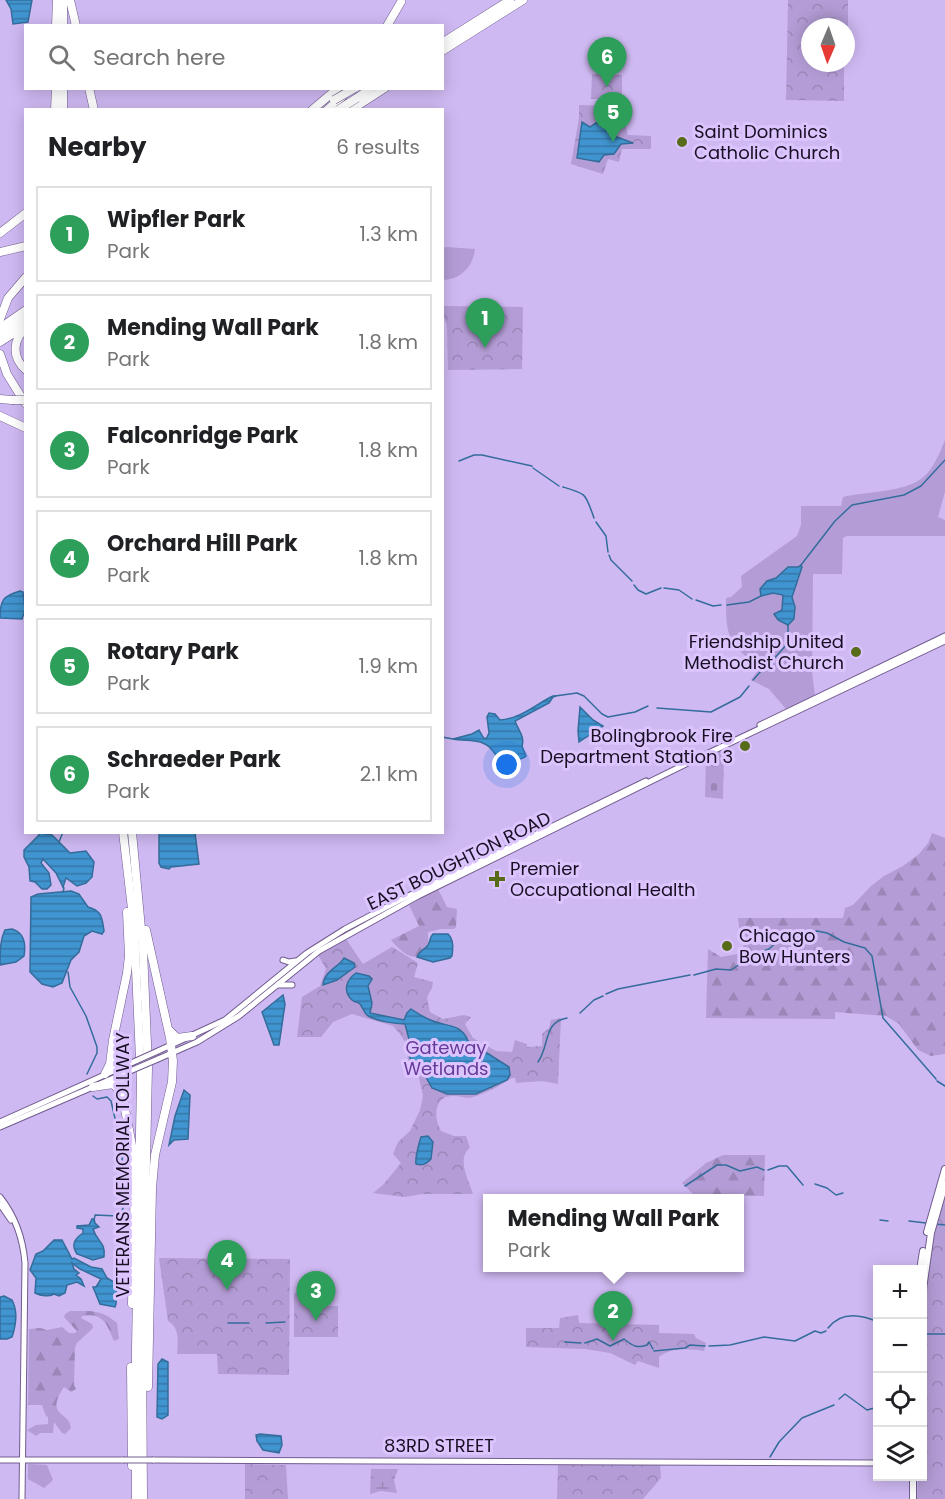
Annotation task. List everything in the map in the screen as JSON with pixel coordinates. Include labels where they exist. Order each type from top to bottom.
[{"type":"highway","points":[[56,24],[57,0]]},
{"type":"highway","points":[[63,0],[63,24]]},
{"type":"highway","points":[[70,0],[76,24]]},
{"type":"highway","points":[[444,41],[510,0]]},
{"type":"highway","points":[[444,51],[523,0]]},
{"type":"highway","points":[[389,24],[402,1]]},
{"type":"highway","points":[[389,24],[402,1]]},
{"type":"highway","points":[[56,90],[56,108]]},
{"type":"highway","points":[[63,90],[63,108]]},
{"type":"highway","points":[[88,90],[92,108]]},
{"type":"highway","points":[[314,108],[336,90]]},
{"type":"highway","points":[[330,108],[348,90]]},
{"type":"highway","points":[[321,108],[352,90]]},
{"type":"highway","points":[[345,108],[354,90]]},
{"type":"highway","points":[[341,108],[368,90]]},
{"type":"highway","points":[[353,108],[381,90]]},
{"type":"highway","points":[[364,108],[388,90]]},
{"type":"highway","points":[[0,233],[24,215]]},
{"type":"highway","points":[[0,252],[24,246]]},
{"type":"highway","points":[[0,319],[11,293],[24,279]]},
{"type":"highway","points":[[0,328],[24,311]]},
{"type":"highway","points":[[0,335],[24,319]]},
{"type":"highway","points":[[0,342],[24,328]]},
{"type":"highway","points":[[24,329],[17,337],[15,350],[18,361],[24,368]]},
{"type":"highway","points":[[0,354],[7,374],[24,399]]},
{"type":"highway","points":[[0,399],[24,402]]},
{"type":"highway","points":[[0,416],[24,427]]},
{"type":"highway","name":"VETERANS MEMORIAL TOLLWAY","points":[[123,834],[144,1065],[142,1348],[145,1499]]},
{"type":"highway","name":"VETERANS MEMORIAL TOLLWAY","points":[[132,834],[147,1000],[136,1348],[134,1499]]},
{"type":"highway","points":[[105,1074],[110,1067],[129,957],[127,901],[129,881]]},
{"type":"highway","points":[[138,891],[168,1026],[173,1061],[172,1082],[155,1155],[151,1225]]},
{"type":"highway","points":[[168,1026],[175,1037],[192,1036]]},
{"type":"highway","points":[[112,1055],[133,1151],[134,1186]]},
{"type":"highway","points":[[134,1499],[131,1348],[134,1186],[138,1074],[144,1065]]},
{"type":"highway","points":[[144,1065],[151,1091],[151,1225],[145,1499]]},
{"type":"highway","points":[[93,1087],[113,1084],[122,1094]]},
{"type":"main road","name":"EAST BOUGHTON ROAD","points":[[0,1127],[105,1074],[130,1071],[158,1059],[192,1036],[225,1020],[299,959],[331,937],[398,901],[785,712],[945,639]]},
{"type":"main road","name":"EAST BOUGHTON ROAD","points":[[0,1122],[93,1087],[129,1064],[158,1051],[197,1042],[239,1017],[307,960],[333,942],[418,896],[945,639]]},
{"type":"main road","points":[[283,960],[290,962],[299,959]]},
{"type":"main road","points":[[276,985],[292,985]]},
{"type":"main road","points":[[926,1265],[945,1169]]},
{"type":"main road","points":[[921,1265],[929,1223],[945,1184]]},
{"type":"main road","points":[[0,1197],[14,1218],[25,1266],[22,1499]]},
{"type":"main road","points":[[0,1204],[15,1226]]},
{"type":"main road","name":"83RD STREET","points":[[0,1460],[873,1463]]},
{"type":"main road","points":[[915,1481],[915,1499]]},
{"type":"green space","points":[[788,0],[848,0],[848,18],[801,18],[801,72],[844,72],[844,101],[786,100]]},
{"type":"green space","points":[[592,74],[622,75],[622,99],[591,99]]},
{"type":"green space","points":[[579,105],[623,106],[623,119],[628,135],[651,136],[651,149],[622,149],[619,162],[608,159],[603,174],[571,164]]},
{"type":"green space","points":[[444,248],[475,249],[472,261],[465,271],[444,280]]},
{"type":"green space","points":[[444,306],[523,307],[522,369],[448,370],[447,325],[444,318]]},
{"type":"green space","points":[[945,440],[945,492],[938,517],[945,520],[945,536],[847,536],[843,538],[842,574],[813,574],[812,671],[815,696],[786,709],[769,689],[751,680],[759,669],[731,639],[727,623],[726,598],[731,597],[742,587],[741,576],[797,536],[801,525],[801,506],[841,506],[843,497],[890,490],[916,482],[930,470]]},
{"type":"green space","points":[[724,750],[723,799],[705,797],[706,758]]},
{"type":"green space","points":[[932,833],[945,838],[945,1054],[931,1056],[918,1050],[899,1024],[886,1016],[835,1012],[835,1019],[706,1018],[708,949],[721,957],[738,954],[748,939],[739,927],[738,918],[843,918],[845,908],[853,905],[871,886],[919,854],[928,843]]},
{"type":"green space","points":[[438,889],[447,907],[457,909],[456,927],[428,932],[428,943],[416,957],[409,956],[391,940],[419,926],[409,905]]},
{"type":"green space","name":"Gateway Wetlands","points":[[346,939],[363,964],[392,947],[418,963],[414,977],[433,982],[427,997],[430,1012],[443,1019],[464,1015],[471,1017],[465,1024],[473,1038],[496,1051],[512,1052],[515,1040],[527,1044],[527,1047],[542,1046],[542,1034],[549,1028],[551,1020],[561,1018],[558,1084],[542,1081],[516,1083],[515,1078],[512,1078],[478,1095],[468,1098],[447,1096],[439,1103],[436,1114],[441,1131],[454,1136],[466,1136],[470,1148],[466,1152],[464,1164],[473,1194],[422,1194],[405,1197],[373,1193],[383,1185],[401,1163],[393,1154],[398,1142],[410,1131],[420,1110],[423,1096],[419,1078],[408,1061],[407,1045],[393,1026],[352,1014],[333,1022],[321,1037],[297,1037],[302,997],[320,986],[326,969],[318,955]]},
{"type":"green space","points":[[723,1155],[765,1155],[764,1196],[693,1194],[682,1183],[706,1163]]},
{"type":"green space","points":[[942,1195],[945,1195],[945,1499],[917,1499],[918,1481],[927,1481],[928,1256]]},
{"type":"green space","points":[[159,1258],[290,1259],[289,1375],[218,1374],[217,1354],[177,1354],[177,1335],[175,1327],[168,1321]]},
{"type":"green space","points":[[296,1292],[327,1292],[327,1306],[338,1306],[338,1337],[294,1337],[294,1294]]},
{"type":"green space","points":[[70,1311],[106,1315],[117,1323],[119,1339],[114,1341],[107,1325],[100,1318],[82,1316],[81,1318],[92,1324],[93,1328],[77,1343],[75,1348],[74,1385],[76,1389],[71,1392],[64,1387],[57,1404],[57,1409],[70,1423],[71,1428],[65,1434],[62,1433],[54,1422],[53,1433],[40,1433],[36,1436],[27,1430],[36,1425],[48,1424],[48,1417],[42,1405],[28,1405],[29,1329],[47,1330],[62,1327],[69,1333],[75,1333],[77,1331],[64,1317]]},
{"type":"green space","points":[[578,1315],[579,1323],[659,1325],[659,1333],[694,1334],[696,1338],[706,1343],[704,1351],[687,1349],[669,1352],[659,1357],[659,1368],[638,1361],[635,1365],[610,1353],[585,1349],[526,1347],[526,1328],[559,1328],[560,1318]]},
{"type":"green space","points":[[558,1463],[660,1464],[661,1478],[643,1499],[557,1499]]},
{"type":"green space","points":[[28,1464],[47,1465],[53,1480],[44,1488],[28,1479]]},
{"type":"green space","points":[[245,1464],[286,1465],[288,1499],[245,1499]]},
{"type":"green space","points":[[371,1469],[398,1469],[394,1480],[397,1493],[381,1491],[370,1494]]},
{"type":"water","points":[[6,0],[32,0],[28,22],[13,24],[11,9]]},
{"type":"water","points":[[600,120],[613,122],[614,125],[609,130],[609,134],[633,143],[621,144],[614,154],[604,155],[599,162],[577,158],[582,122],[590,127]]},
{"type":"water","points":[[801,565],[792,597],[795,607],[794,619],[788,625],[778,620],[774,614],[782,610],[783,595],[773,593],[761,596],[760,589],[767,581],[776,578],[788,567]]},
{"type":"water","points":[[23,592],[22,619],[0,618],[2,603],[10,595]]},
{"type":"water","points":[[556,696],[549,703],[515,721],[522,736],[522,746],[526,756],[522,759],[508,764],[501,763],[493,751],[484,744],[453,739],[479,730],[486,739],[489,733],[487,717],[489,713],[495,714],[500,720],[507,719]]},
{"type":"water","points":[[580,707],[603,726],[579,742],[578,731]]},
{"type":"water","points":[[39,834],[52,835],[70,853],[86,851],[94,862],[92,877],[86,883],[77,886],[66,878],[63,887],[56,873],[43,859],[41,863],[49,873],[51,885],[47,889],[42,889],[35,882],[30,881],[24,850]]},
{"type":"water","points":[[159,834],[195,834],[199,864],[169,869],[161,867]]},
{"type":"water","points":[[71,891],[79,894],[88,907],[99,913],[104,931],[102,934],[92,931],[84,936],[79,952],[71,960],[62,983],[53,987],[42,984],[30,972],[31,897],[38,894]]},
{"type":"water","points":[[12,929],[20,933],[24,940],[24,956],[16,962],[0,965],[3,934],[5,930]]},
{"type":"water","points":[[433,934],[450,936],[453,947],[450,958],[433,962],[417,957],[428,945]]},
{"type":"water","points":[[344,958],[354,963],[355,967],[337,980],[323,985],[326,976]]},
{"type":"water","points":[[356,973],[372,979],[368,986],[372,1003],[370,1013],[404,1020],[411,1009],[424,1017],[456,1028],[465,1035],[468,1041],[509,1067],[510,1075],[507,1080],[476,1094],[447,1094],[432,1088],[419,1065],[410,1059],[410,1043],[405,1024],[386,1022],[368,1016],[360,1004],[349,997],[347,985]]},
{"type":"water","points":[[283,995],[285,1004],[279,1045],[274,1045],[262,1012]]},
{"type":"water","points":[[184,1090],[190,1095],[188,1139],[174,1140],[169,1145],[175,1116]]},
{"type":"water","points":[[428,1136],[433,1142],[431,1159],[421,1165],[416,1164],[421,1137]]},
{"type":"water","points":[[92,1219],[99,1227],[93,1229],[104,1252],[104,1257],[93,1260],[77,1254],[74,1245],[83,1233],[83,1229],[77,1226],[89,1225]]},
{"type":"water","points":[[54,1240],[62,1240],[72,1259],[102,1269],[107,1278],[117,1284],[115,1307],[100,1304],[93,1287],[96,1287],[101,1279],[72,1263],[74,1269],[79,1273],[76,1275],[84,1286],[77,1282],[67,1285],[65,1293],[59,1296],[35,1293],[36,1278],[30,1270],[36,1254],[43,1251]]},
{"type":"water","points":[[4,1296],[12,1300],[16,1313],[12,1337],[0,1339],[0,1297]]},
{"type":"water","points":[[162,1359],[168,1362],[168,1415],[162,1419],[157,1417],[158,1364]]},
{"type":"water","points":[[256,1435],[281,1436],[282,1445],[279,1453],[263,1450],[257,1441]]},
{"type":"waterway","points":[[459,461],[474,455],[482,455],[532,466]]},
{"type":"waterway","points":[[801,565],[835,521],[852,505],[904,495],[921,486],[945,460]]},
{"type":"waterway","points":[[533,468],[559,486]]},
{"type":"waterway","points":[[563,487],[581,493],[589,504],[594,518]]},
{"type":"waterway","points":[[596,522],[606,536],[608,552]]},
{"type":"waterway","points":[[609,555],[611,560],[632,581]]},
{"type":"waterway","points":[[634,585],[646,594],[661,588]]},
{"type":"waterway","points":[[664,588],[679,590],[692,599]]},
{"type":"waterway","points":[[727,605],[749,602],[761,596]]},
{"type":"waterway","points":[[696,600],[713,606],[721,605]]},
{"type":"waterway","points":[[772,661],[788,643],[788,625]]},
{"type":"waterway","points":[[753,680],[769,662]]},
{"type":"waterway","points":[[657,708],[711,712],[740,697],[749,686]]},
{"type":"waterway","points":[[555,696],[577,693],[584,696],[608,717],[635,712],[648,706]]},
{"type":"waterway","points":[[444,737],[453,739]]},
{"type":"waterway","points":[[59,842],[62,834]]},
{"type":"waterway","points":[[63,887],[63,892]]},
{"type":"waterway","points":[[694,975],[716,969],[731,970],[755,954],[769,949],[778,941],[800,943],[806,940],[810,933],[817,931],[865,948],[872,956],[883,1018],[936,1079]]},
{"type":"waterway","points":[[68,972],[70,987],[86,1016],[97,1047],[97,1053],[87,1074]]},
{"type":"waterway","points":[[606,994],[618,989],[690,975]]},
{"type":"waterway","points":[[580,1013],[594,1000],[603,996]]},
{"type":"waterway","points":[[538,1062],[550,1029],[559,1020],[567,1018]]},
{"type":"waterway","points":[[937,1081],[945,1086]]},
{"type":"waterway","points":[[93,1096],[97,1099],[107,1097],[111,1101],[122,1149],[123,1209],[118,1216],[95,1215],[94,1221]]},
{"type":"waterway","points":[[685,1186],[717,1165],[726,1165],[740,1171],[757,1167],[764,1170]]},
{"type":"waterway","points":[[768,1170],[787,1166],[803,1185]]},
{"type":"waterway","points":[[815,1184],[827,1188],[836,1195],[843,1193]]},
{"type":"waterway","points":[[880,1220],[888,1221]]},
{"type":"waterway","points":[[909,1221],[926,1223]]},
{"type":"waterway","points":[[935,1224],[945,1225]]},
{"type":"waterway","points":[[828,1328],[845,1317],[858,1316],[873,1320]]},
{"type":"waterway","points":[[266,1323],[285,1322]]},
{"type":"waterway","points":[[228,1323],[249,1323]]},
{"type":"waterway","points":[[709,1346],[730,1345],[764,1337],[795,1341],[815,1331],[821,1333],[826,1331]]},
{"type":"waterway","points":[[927,1334],[945,1334]]},
{"type":"waterway","points":[[585,1343],[597,1339],[610,1346],[624,1339],[637,1346],[647,1345],[649,1342],[653,1349]]},
{"type":"waterway","points":[[565,1342],[581,1343]]},
{"type":"waterway","points":[[654,1351],[685,1348],[690,1345],[705,1346]]},
{"type":"waterway","points":[[839,1399],[845,1394],[867,1410],[873,1408]]},
{"type":"waterway","points":[[770,1457],[779,1442],[802,1418],[834,1405]]},
{"type":"place","name":"Schraeder Park","points":[[607,87]]},
{"type":"place","name":"Rotary Park","points":[[613,142]]},
{"type":"place","name":"Saint Dominics Catholic Church","points":[[682,142]]},
{"type":"place","name":"Wipfler Park","points":[[485,348]]},
{"type":"place","name":"Friendship United Methodist Church","points":[[856,652]]},
{"type":"place","name":"Bolingbrook Fire Department Station 3","points":[[745,746]]},
{"type":"place","name":"Premier Occupational Health","points":[[497,879]]},
{"type":"place","name":"Chicago Bow Hunters","points":[[727,946]]},
{"type":"place","name":"Orchard Hill Park","points":[[227,1290]]},
{"type":"place","name":"Falconridge Park","points":[[316,1321]]},
{"type":"place","name":"Mending Wall Park","points":[[613,1341]]}]
